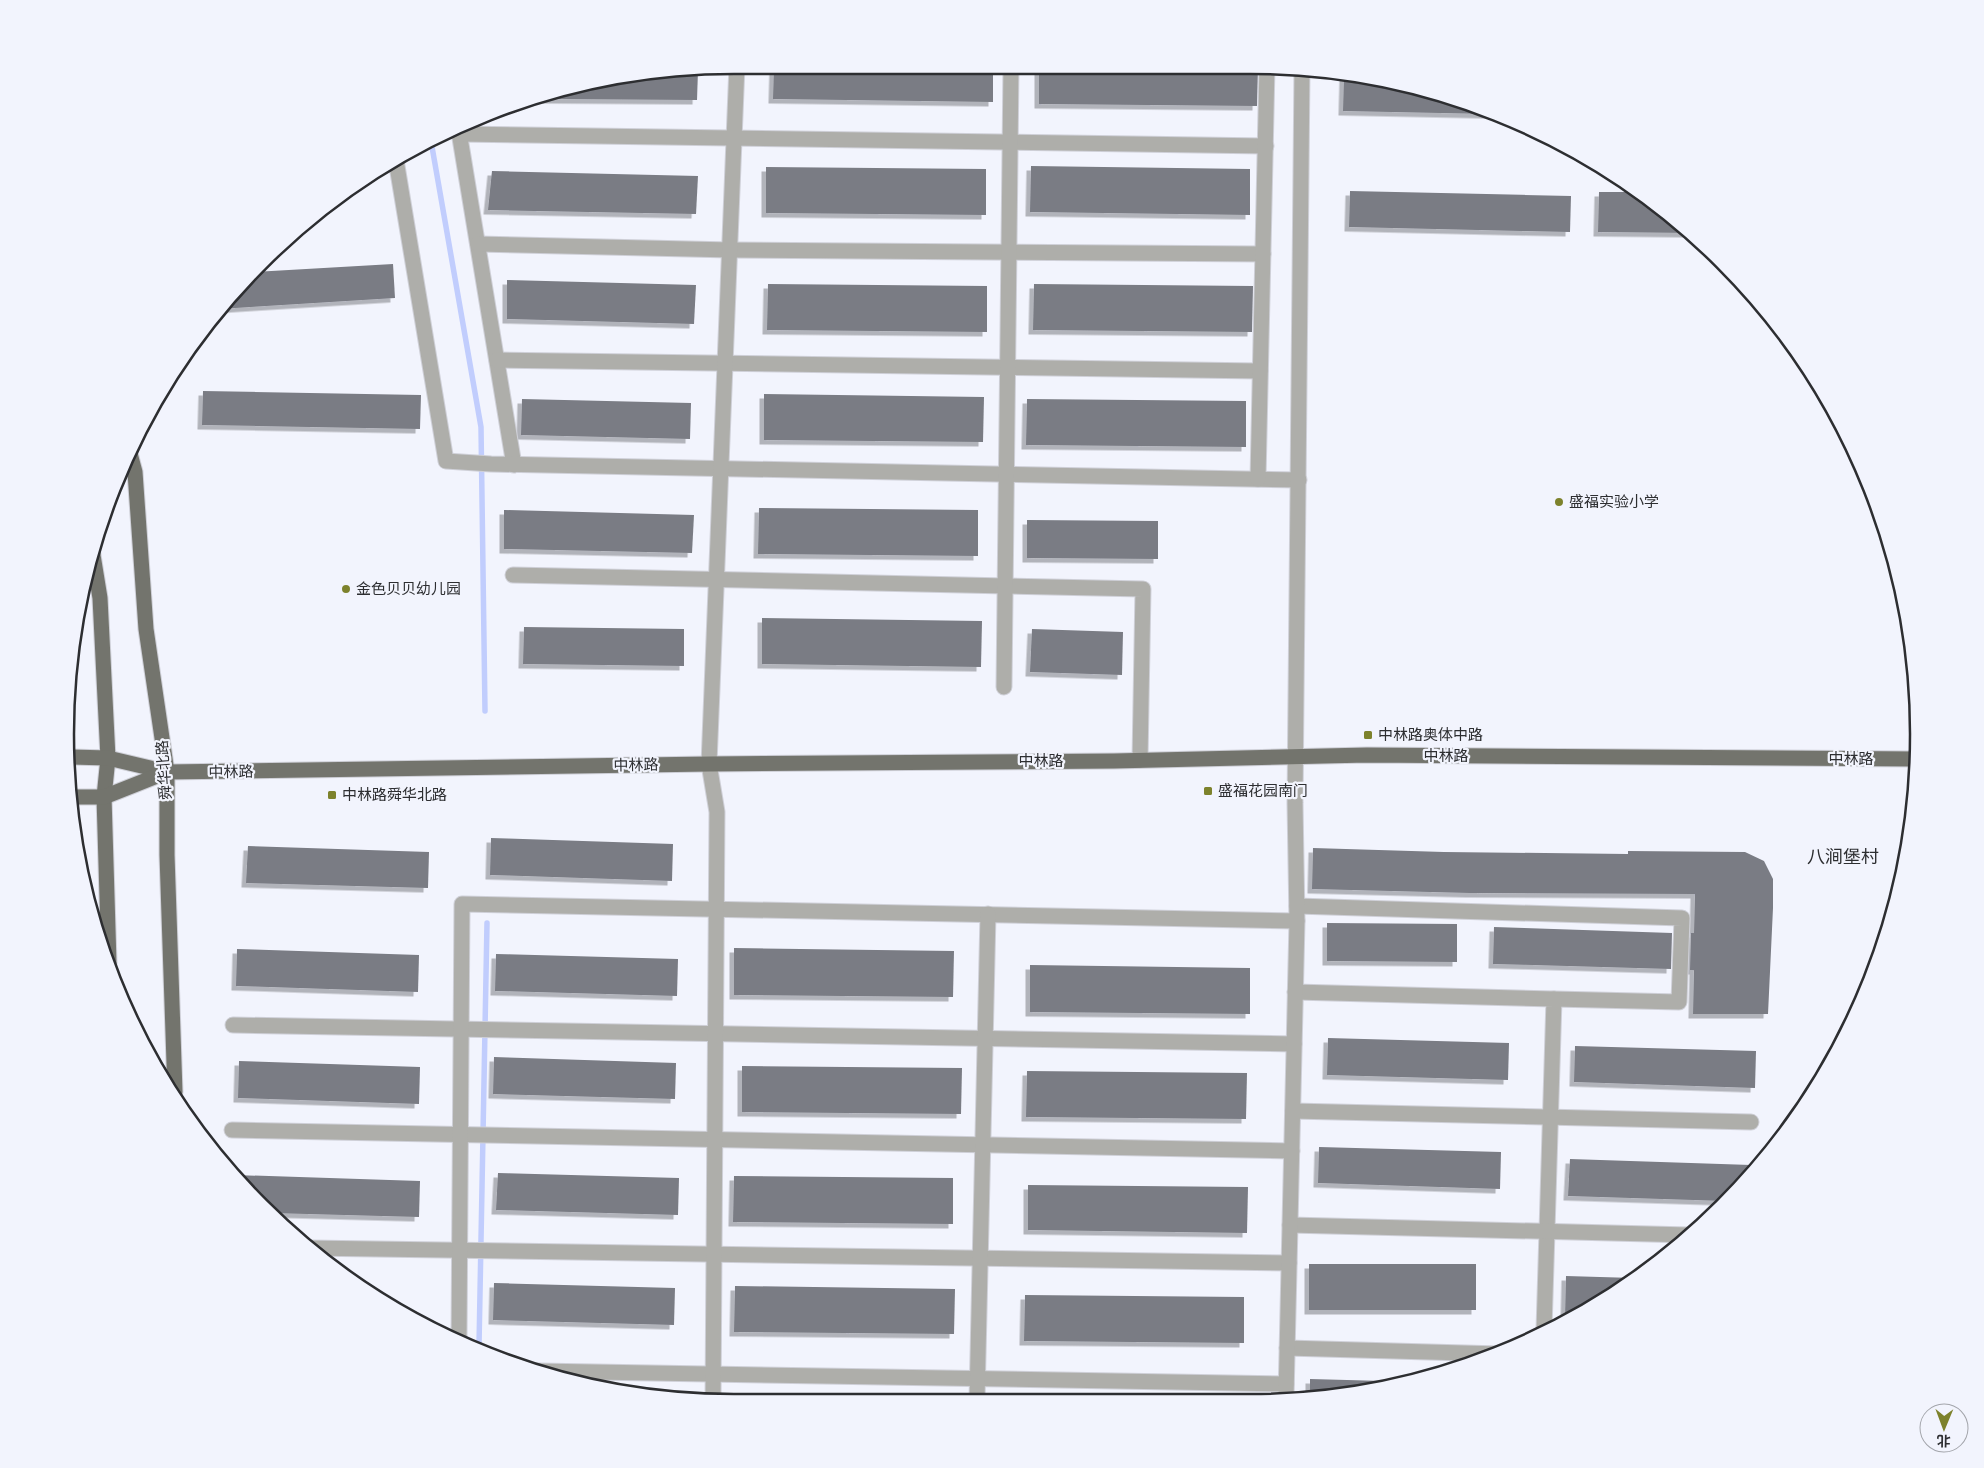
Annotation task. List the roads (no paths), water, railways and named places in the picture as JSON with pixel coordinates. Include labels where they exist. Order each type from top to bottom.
[{"type":"main road","name":"舜华北路","points":[[133,462],[146,629],[167,772],[167,855],[175,1085]]},
{"type":"main road","points":[[95,567],[100,598],[108,758],[104,797],[107,941]]},
{"type":"main road","name":"中林路","points":[[75,757],[108,758],[167,772],[1297,758],[1366,755],[1909,759]]},
{"type":"main road","name":"中林路","points":[[77,797],[104,797],[167,772]]},
{"type":"street","points":[[712,1393],[718,812],[710,764],[737,74]]},
{"type":"street","points":[[1004,687],[1012,74]]},
{"type":"street","points":[[1258,479],[1267,74]]},
{"type":"street","points":[[561,1371],[978,1379],[1286,1391],[1297,913],[1302,76]]},
{"type":"street","points":[[467,130],[735,138],[1266,146]]},
{"type":"street","points":[[460,134],[514,465]]},
{"type":"street","points":[[397,166],[446,461],[514,465],[1299,480]]},
{"type":"street","points":[[478,244],[731,250],[1263,254]]},
{"type":"street","points":[[497,360],[1260,371]]},
{"type":"street","points":[[513,575],[1143,589],[1140,760]]},
{"type":"street","points":[[459,1334],[465,1250],[468,1030],[462,904],[988,914],[1297,913],[1682,918],[1679,1002],[1295,992]]},
{"type":"street","points":[[977,1394],[988,914]]},
{"type":"street","points":[[1544,1325],[1554,999]]},
{"type":"street","points":[[232,1025],[1294,1044]]},
{"type":"street","points":[[1293,1111],[1751,1122]]},
{"type":"street","points":[[232,1130],[1292,1151]]},
{"type":"street","points":[[1290,1225],[1679,1235]]},
{"type":"street","points":[[320,1248],[1289,1263]]},
{"type":"street","points":[[1287,1348],[1477,1353]]},
{"type":"waterway","points":[[432,147],[481,427],[485,711]]},
{"type":"waterway","points":[[479,1343],[487,923]]},
{"type":"place","name":"盛福实验小学","points":[[1559,502]]},
{"type":"place","name":"金色贝贝幼儿园","points":[[346,589]]},
{"type":"place","name":"中林路奥体中路","points":[[1368,735]]},
{"type":"place","name":"盛福花园南门","points":[[1208,791]]},
{"type":"place","name":"中林路舜华北路","points":[[332,795]]},
{"type":"district","name":"八涧堡村","points":[[1843,857]]}]
